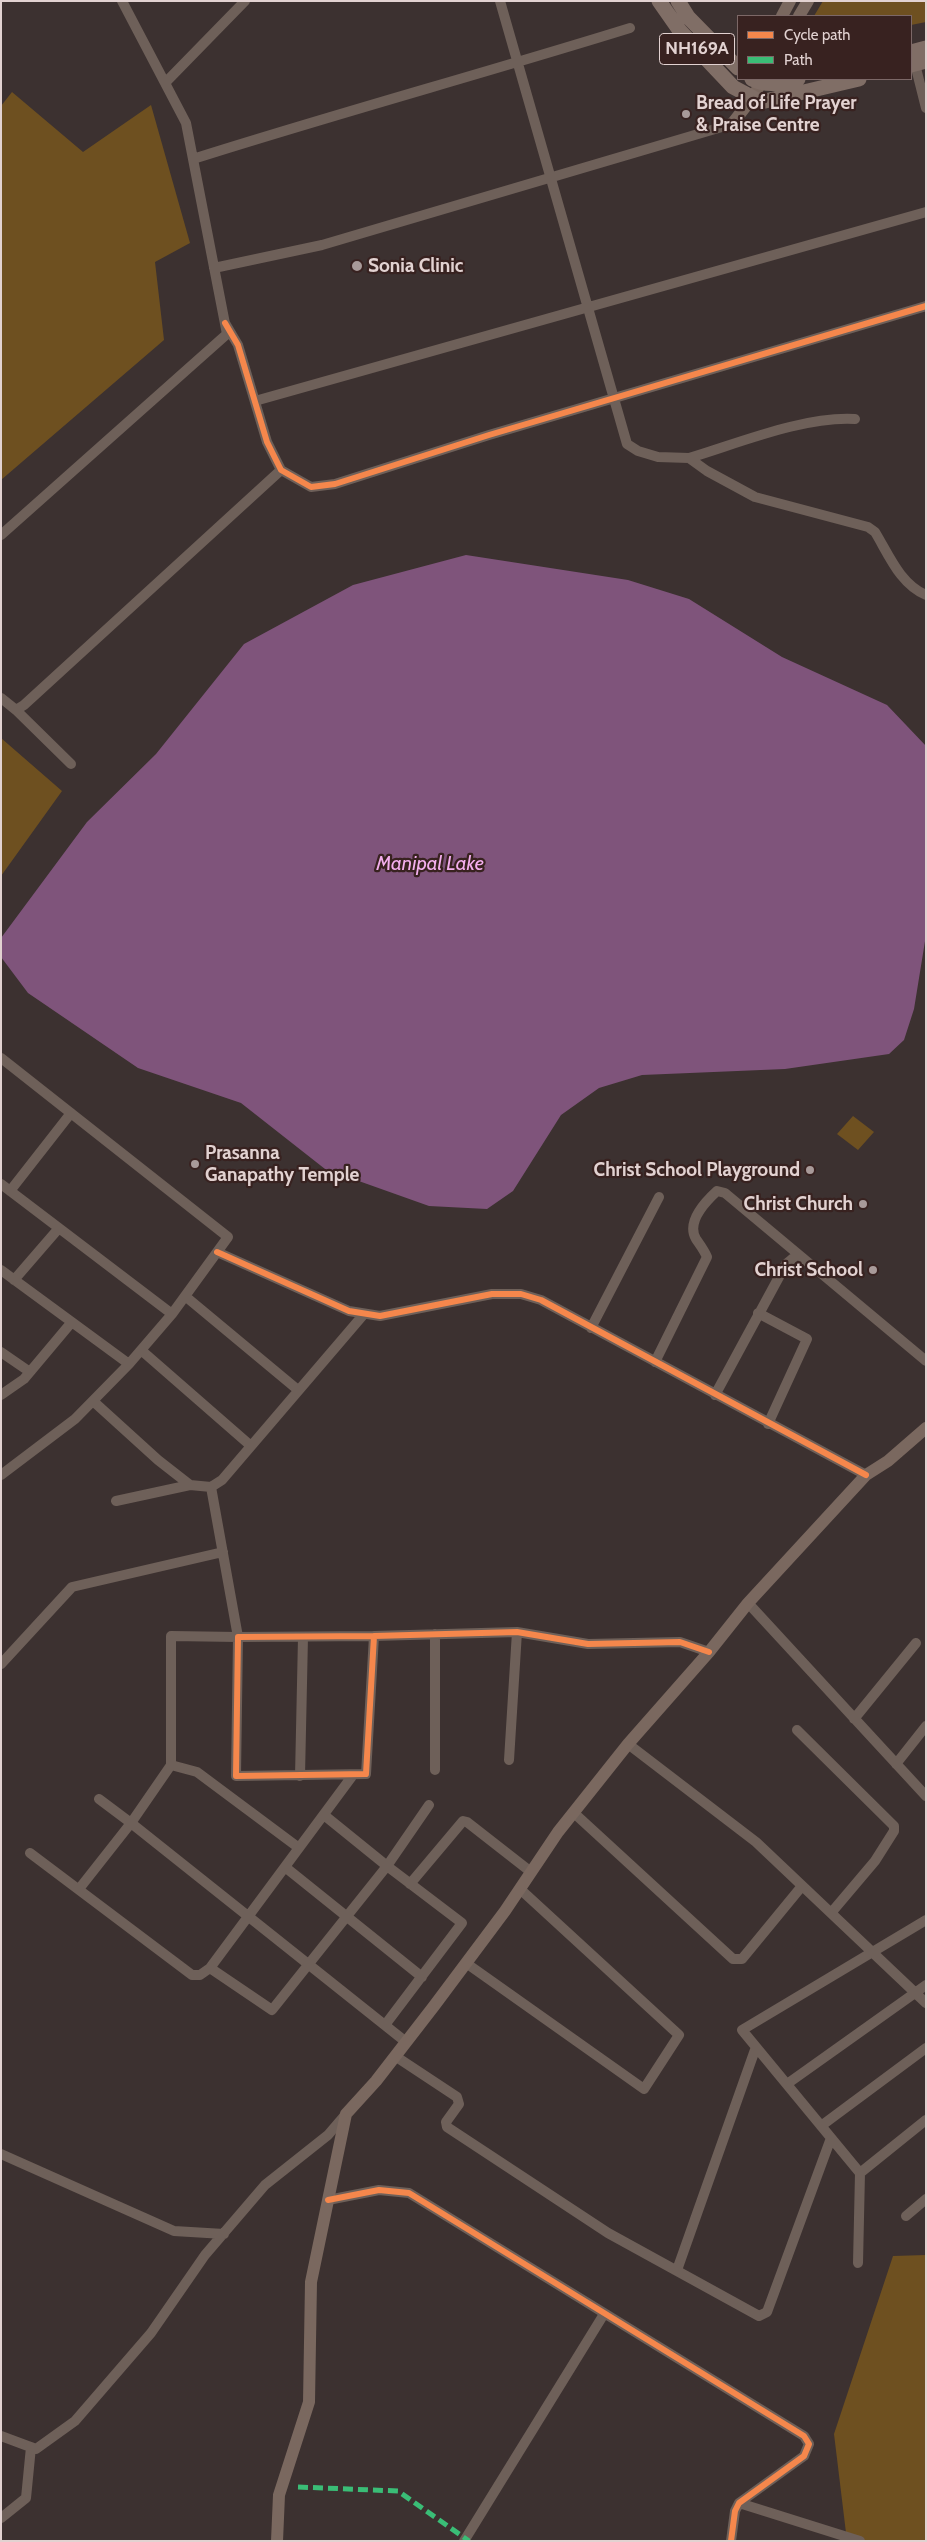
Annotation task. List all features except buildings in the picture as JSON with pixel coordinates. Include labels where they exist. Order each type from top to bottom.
[{"type":"highway","name":"NH169A","points":[[659,1],[680,30],[733,87],[753,85]]},
{"type":"highway","name":"NH169A","points":[[678,1],[688,16],[737,67]]},
{"type":"highway","points":[[916,61],[926,48]]},
{"type":"highway","points":[[793,80],[774,84],[753,85],[761,102],[856,80]]},
{"type":"main road","points":[[783,15],[790,1]]},
{"type":"main road","points":[[800,15],[808,1]]},
{"type":"main road","points":[[732,124],[753,85]]},
{"type":"main road","points":[[277,2541],[279,2495],[308,2402],[311,2282],[346,2114],[406,2042],[466,1963],[574,1813],[628,1744],[709,1652],[748,1603],[866,1475],[888,1461],[926,1428]]},
{"type":"street","points":[[1,535],[227,334],[186,123],[122,1]]},
{"type":"street","points":[[165,83],[245,1]]},
{"type":"street","points":[[500,1],[551,176],[565,234],[627,444],[638,451],[658,457],[689,458],[798,426],[833,418],[855,419]]},
{"type":"street","points":[[193,159],[310,122],[518,63],[630,28]]},
{"type":"street","points":[[916,61],[926,108]]},
{"type":"street","points":[[214,268],[322,245],[732,124]]},
{"type":"street","points":[[255,401],[926,212]]},
{"type":"street","points":[[225,323],[238,345],[267,442],[281,470],[311,486],[335,484],[489,435],[926,306]]},
{"type":"street","points":[[689,458],[707,471],[755,497],[868,527],[875,532],[905,581],[914,590],[926,595]]},
{"type":"street","points":[[16,710],[52,682],[281,470]]},
{"type":"street","points":[[1,698],[16,710],[71,764]]},
{"type":"street","points":[[1,1058],[228,1237],[172,1314],[129,1364],[75,1419],[1,1475]]},
{"type":"street","points":[[10,1191],[71,1113]]},
{"type":"street","points":[[1,1184],[172,1314]]},
{"type":"street","points":[[655,1362],[707,1256],[702,1245],[696,1239],[693,1226],[703,1203],[717,1191],[725,1193],[926,1361]]},
{"type":"street","points":[[591,1328],[660,1197]]},
{"type":"street","points":[[14,1280],[59,1228]]},
{"type":"street","points":[[217,1252],[349,1311],[364,1314],[380,1316],[492,1294],[521,1294],[541,1300],[768,1424],[866,1475]]},
{"type":"street","points":[[715,1394],[786,1264],[798,1254]]},
{"type":"street","points":[[1,1270],[129,1364]]},
{"type":"street","points":[[185,1296],[298,1390]]},
{"type":"street","points":[[758,1313],[808,1339],[768,1424]]},
{"type":"street","points":[[116,1501],[190,1485],[211,1487],[222,1480],[364,1314]]},
{"type":"street","points":[[1,1395],[30,1372],[72,1323]]},
{"type":"street","points":[[141,1350],[251,1446]]},
{"type":"street","points":[[1,1352],[30,1372]]},
{"type":"street","points":[[93,1401],[158,1460],[190,1485]]},
{"type":"street","points":[[211,1487],[238,1637],[236,1776],[366,1774],[374,1636]]},
{"type":"street","points":[[1,1664],[72,1587],[223,1552]]},
{"type":"street","points":[[748,1603],[926,1796]]},
{"type":"street","points":[[79,1889],[171,1766],[171,1636],[303,1637],[516,1632],[588,1644],[680,1642],[709,1652]]},
{"type":"street","points":[[509,1760],[516,1632]]},
{"type":"street","points":[[435,1634],[435,1770]]},
{"type":"street","points":[[300,1776],[303,1637]]},
{"type":"street","points":[[854,1719],[916,1643]]},
{"type":"street","points":[[896,1764],[926,1726]]},
{"type":"street","points":[[797,1730],[894,1826],[894,1831],[874,1862],[831,1913]]},
{"type":"street","points":[[628,1744],[729,1820],[926,2003]]},
{"type":"street","points":[[171,1766],[197,1772],[299,1848]]},
{"type":"street","points":[[30,1853],[192,1975],[200,1975],[210,1968],[353,1775]]},
{"type":"street","points":[[99,1799],[406,2042]]},
{"type":"street","points":[[210,1968],[272,2010],[386,1866],[429,1805]]},
{"type":"street","points":[[574,1813],[733,1959],[742,1959],[802,1886]]},
{"type":"street","points":[[324,1815],[386,1866],[462,1923],[385,2025]]},
{"type":"street","points":[[410,1884],[463,1821],[467,1822],[531,1872]]},
{"type":"street","points":[[285,1867],[422,1977]]},
{"type":"street","points":[[466,1963],[644,2089],[679,2035],[520,1889]]},
{"type":"street","points":[[858,2263],[860,2173],[742,2030],[871,1951],[926,1920]]},
{"type":"street","points":[[787,2084],[926,1985]]},
{"type":"street","points":[[677,2270],[756,2046]]},
{"type":"street","points":[[821,2126],[926,2048]]},
{"type":"street","points":[[395,2056],[457,2096],[459,2104],[446,2122],[447,2127],[608,2233],[759,2316],[763,2316],[767,2312],[831,2138]]},
{"type":"street","points":[[1,2436],[36,2448],[74,2420],[151,2333],[205,2256],[266,2185],[328,2135],[346,2114]]},
{"type":"street","points":[[860,2173],[926,2120]]},
{"type":"street","points":[[1,2154],[174,2231],[224,2234]]},
{"type":"street","points":[[328,2200],[379,2190],[409,2193],[807,2440],[809,2444],[804,2456],[739,2503],[735,2511],[731,2541]]},
{"type":"street","points":[[906,2216],[926,2200]]},
{"type":"street","points":[[464,2541],[604,2314]]},
{"type":"street","points":[[1,2518],[26,2498],[31,2447]]},
{"type":"street","points":[[739,2503],[860,2541]]},
{"type":"shaded area","points":[[823,1],[926,1],[926,22],[912,25],[912,15],[815,15]]},
{"type":"shaded area","points":[[12,92],[83,152],[151,105],[190,243],[155,262],[164,340],[1,480],[1,106]]},
{"type":"shaded area","points":[[1,738],[62,791],[1,876]]},
{"type":"shaded area","points":[[853,1116],[874,1132],[858,1150],[837,1134]]},
{"type":"shaded area","points":[[926,2255],[926,2541],[847,2541],[834,2434],[893,2256]]},
{"type":"water","name":"Manipal Lake","points":[[466,555],[628,580],[689,599],[782,657],[887,705],[926,746],[926,935],[914,1009],[904,1040],[889,1054],[785,1069],[642,1075],[599,1088],[561,1115],[513,1191],[487,1209],[429,1206],[325,1169],[241,1103],[138,1068],[28,993],[1,957],[1,938],[87,822],[156,754],[244,644],[353,585]]},
{"type":"marked path","points":[[298,2487],[398,2491],[469,2541]]},
{"type":"cycle path","points":[[225,323],[238,345],[267,442],[281,470],[311,487],[335,484],[489,435],[926,306]]},
{"type":"cycle path","points":[[217,1252],[349,1311],[380,1316],[492,1294],[521,1294],[541,1300],[866,1475]]},
{"type":"cycle path","points":[[374,1636],[238,1637],[236,1776],[366,1774],[374,1636],[517,1632],[588,1644],[680,1642],[709,1652]]},
{"type":"cycle path","points":[[328,2200],[379,2190],[409,2193],[804,2436],[809,2444],[804,2456],[739,2503],[735,2511],[731,2541]]},
{"type":"place","name":"Bread of Life Prayer & Praise Centre","points":[[686,114]]},
{"type":"place","name":"Sonia Clinic","points":[[357,266]]},
{"type":"place","name":"Prasanna Ganapathy Temple","points":[[195,1164]]},
{"type":"place","name":"Christ School Playground","points":[[810,1170]]},
{"type":"place","name":"Christ Church","points":[[863,1204]]},
{"type":"place","name":"Christ School","points":[[873,1270]]}]
